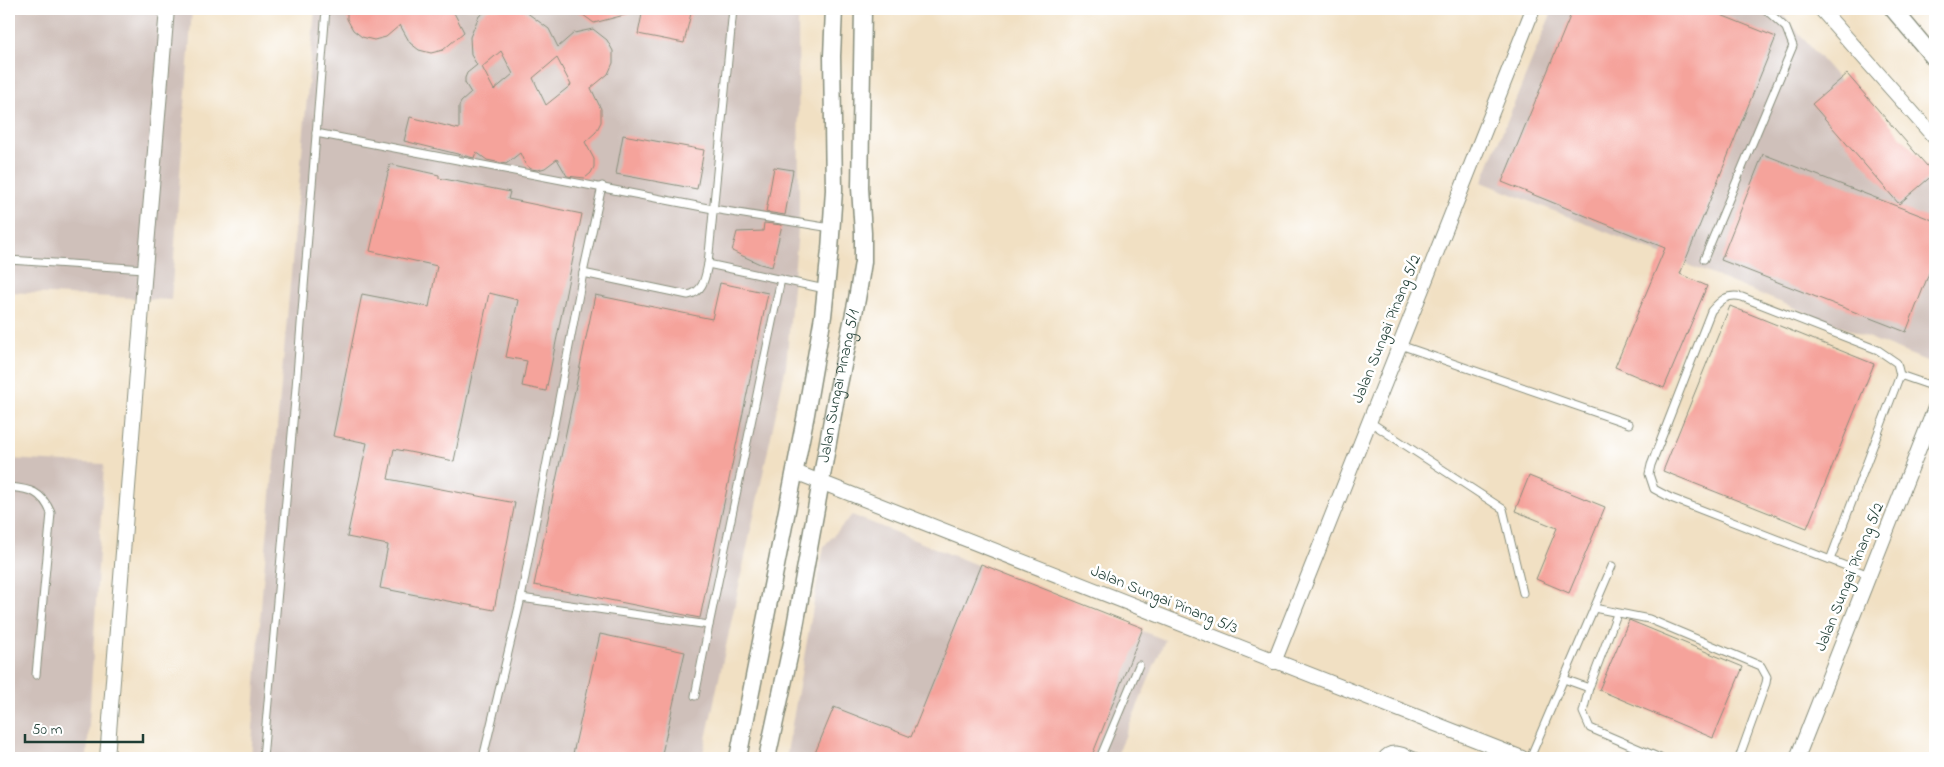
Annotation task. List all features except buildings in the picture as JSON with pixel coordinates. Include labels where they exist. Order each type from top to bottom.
[{"type":"street","points":[[107,758],[167,9]]},
{"type":"street","name":"Jalan Sungai Pinang 5/1","points":[[738,758],[806,414],[826,289],[834,190],[832,56],[834,9]]},
{"type":"street","name":"Jalan Sungai Pinang 5/1","points":[[767,758],[792,642],[820,483],[863,262],[860,188],[863,9]]},
{"type":"street","name":"Jalan Sungai Pinang 5/2","points":[[1274,662],[1533,9]]},
{"type":"street","points":[[1822,9],[1935,138]]},
{"type":"street","points":[[1893,9],[1935,59]]},
{"type":"street","name":"Jalan Sungai Pinang 5/2","points":[[1797,758],[1935,408]]},
{"type":"street","name":"Jalan Sungai Pinang 5/3","points":[[795,472],[1522,758]]},
{"type":"lane","points":[[263,758],[326,9]]},
{"type":"lane","points":[[583,273],[688,295],[696,292],[703,284],[708,264],[734,9]]},
{"type":"lane","points":[[1704,259],[1793,46],[1786,28],[1765,9]]},
{"type":"lane","points":[[316,134],[602,186],[713,209],[831,228]]},
{"type":"lane","points":[[483,758],[521,598],[583,273],[602,186]]},
{"type":"lane","points":[[9,260],[145,269]]},
{"type":"lane","points":[[708,264],[826,289]]},
{"type":"lane","points":[[695,696],[781,279]]},
{"type":"lane","points":[[1830,560],[1900,375],[1898,363],[1878,350],[1734,295],[1722,298],[1711,311],[1651,464],[1649,474],[1654,489],[1671,498],[1830,560],[1869,575]]},
{"type":"lane","points":[[1400,345],[1629,424]]},
{"type":"lane","points":[[1900,375],[1935,387]]},
{"type":"lane","points":[[1370,422],[1504,509],[1523,593]]},
{"type":"lane","points":[[9,487],[34,491],[43,498],[51,513],[36,675]]},
{"type":"lane","points":[[1530,758],[1612,566]]},
{"type":"lane","points":[[521,598],[709,625]]},
{"type":"lane","points":[[1594,608],[1649,619],[1761,666],[1767,677],[1766,683],[1739,758]]},
{"type":"lane","points":[[1617,614],[1589,688],[1583,712],[1590,728],[1660,758]]},
{"type":"lane","points":[[1100,758],[1139,665]]},
{"type":"lane","points":[[1564,679],[1589,688]]},
{"type":"lane","points":[[1381,758],[1385,752],[1392,749],[1400,750],[1419,758]]},
{"type":"shaded area","points":[[9,9],[192,9],[171,300],[9,292]]},
{"type":"shaded area","points":[[315,9],[798,9],[799,219],[786,366],[702,758],[251,758],[262,594]]},
{"type":"shaded area","points":[[1553,9],[1778,9],[1935,191],[1935,347],[1929,362],[1482,182]]},
{"type":"shaded area","points":[[9,459],[104,464],[87,758],[9,758]]},
{"type":"shaded area","points":[[852,515],[1165,640],[1116,758],[786,758],[824,546]]}]
